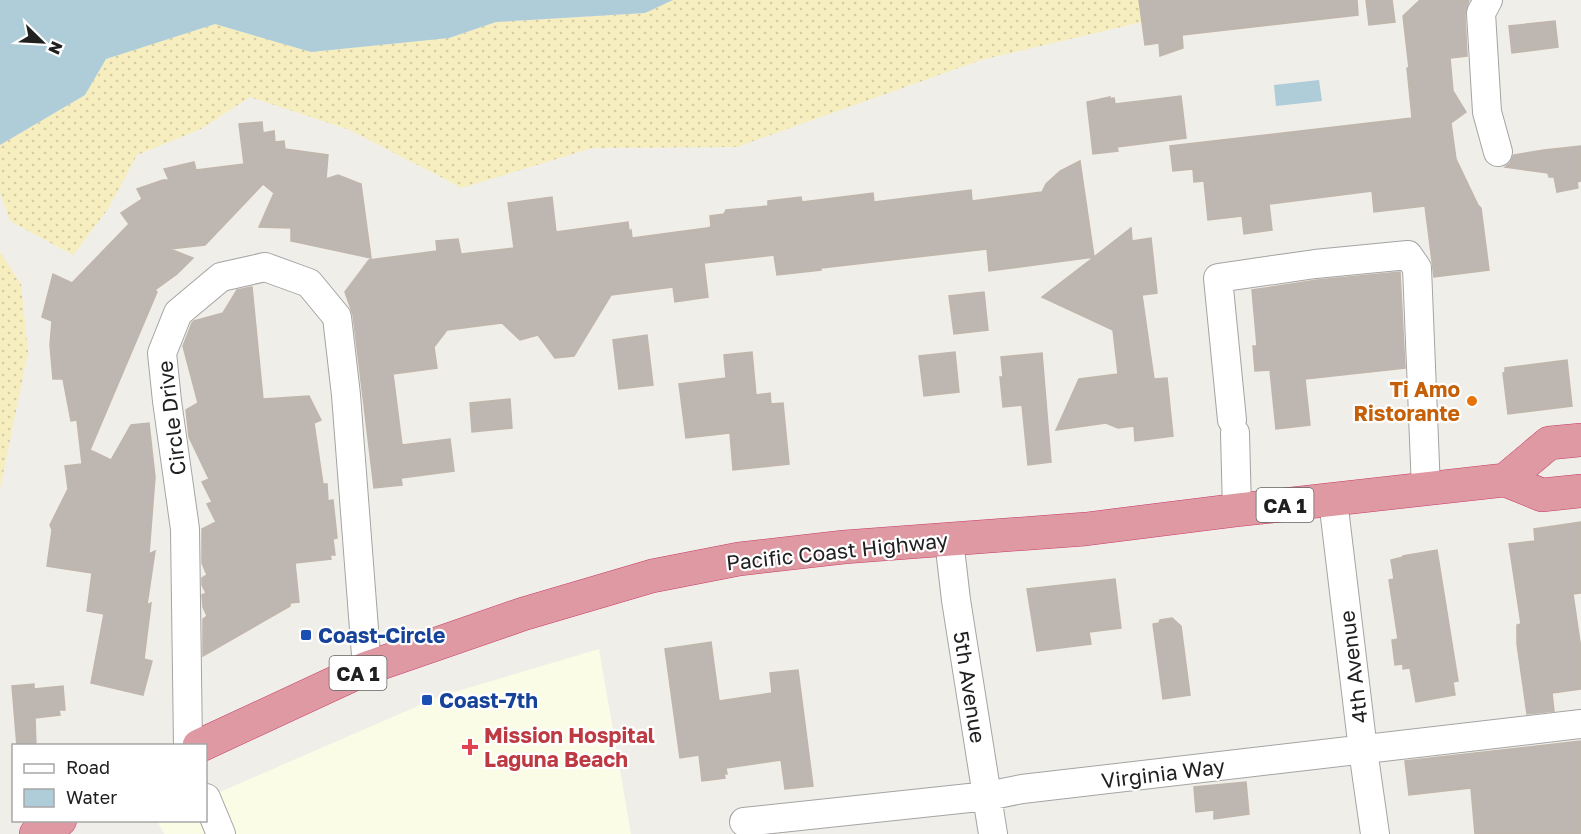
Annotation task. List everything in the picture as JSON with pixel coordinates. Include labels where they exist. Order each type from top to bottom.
[{"type":"highway","points":[[1505,480],[1548,443],[1581,440]]},
{"type":"highway","name":"Pacific Coast Highway","points":[[203,744],[368,668],[523,614],[652,576],[739,559],[844,547],[1086,529],[1505,480],[1542,495],[1581,490]]},
{"type":"highway","points":[[36,834],[57,822]]},
{"type":"street","points":[[1488,0],[1481,13],[1486,101],[1498,152]]},
{"type":"street","points":[[1237,510],[1233,427],[1218,278],[1315,264],[1408,255],[1416,268],[1426,489]]},
{"type":"street","name":"Circle Drive","points":[[188,744],[185,529],[162,353],[178,313],[221,277],[266,267],[309,283],[337,317],[346,395],[368,668]]},
{"type":"street","name":"4th Avenue","points":[[1333,500],[1375,834]]},
{"type":"street","name":"5th Avenue","points":[[949,540],[956,600],[993,834]]},
{"type":"street","name":"Virginia Way","points":[[744,822],[988,796],[1022,789],[1581,724]]},
{"type":"street","points":[[207,801],[221,834]]},
{"type":"shaded area","name":"Mission Hospital Laguna Beach","points":[[599,649],[631,834],[164,834],[158,822],[207,822],[207,798],[441,696]]},
{"type":"sand","points":[[673,0],[1139,0],[1142,22],[981,60],[737,147],[592,148],[462,188],[350,130],[250,97],[201,129],[137,155],[108,209],[73,255],[10,221],[0,193],[0,145],[85,95],[106,59],[215,24],[311,52],[449,38],[496,22],[645,13]]},
{"type":"sand","points":[[0,252],[21,284],[28,352],[0,489]]},
{"type":"water","points":[[0,0],[673,0],[645,13],[496,22],[449,38],[311,52],[215,24],[106,59],[85,95],[0,145]]},
{"type":"water","points":[[1319,80],[1322,101],[1276,106],[1274,85]]},
{"type":"building","points":[[1139,0],[1357,0],[1358,15],[1182,35],[1183,48],[1160,56],[1159,43],[1145,45]]},
{"type":"building","points":[[1366,0],[1392,0],[1395,22],[1369,25]]},
{"type":"building","points":[[1420,0],[1469,0],[1465,14],[1467,56],[1450,58],[1453,91],[1466,112],[1451,123],[1456,159],[1481,208],[1489,270],[1434,277],[1425,206],[1374,212],[1372,191],[1269,204],[1272,230],[1244,234],[1242,216],[1208,220],[1204,181],[1194,182],[1193,169],[1173,171],[1170,146],[1412,118],[1403,16]]},
{"type":"building","points":[[1555,21],[1558,47],[1512,53],[1509,26]]},
{"type":"building","points":[[1181,96],[1186,138],[1117,147],[1118,151],[1093,154],[1087,102],[1110,97],[1110,99],[1114,98],[1115,104]]},
{"type":"building","points":[[262,122],[263,133],[274,131],[275,142],[284,141],[285,149],[328,155],[326,179],[338,175],[361,184],[371,258],[291,241],[291,228],[259,227],[274,193],[263,184],[205,245],[170,249],[193,258],[177,274],[155,290],[157,292],[90,450],[111,460],[131,425],[149,423],[155,477],[149,554],[155,551],[147,605],[151,603],[144,659],[152,661],[143,695],[91,683],[104,614],[87,611],[92,573],[47,566],[52,530],[50,525],[68,489],[65,466],[82,464],[77,420],[71,421],[63,379],[53,379],[50,345],[52,321],[42,317],[53,274],[72,283],[129,224],[121,213],[142,199],[137,189],[169,180],[164,169],[194,162],[196,170],[244,164],[239,124]]},
{"type":"building","points":[[1581,146],[1581,181],[1577,182],[1578,188],[1557,192],[1554,177],[1549,177],[1548,173],[1505,167],[1514,155]]},
{"type":"building","points":[[1080,161],[1094,257],[989,271],[987,249],[777,275],[774,255],[704,263],[708,297],[675,302],[673,287],[611,295],[574,356],[555,358],[538,335],[520,340],[502,323],[447,330],[434,347],[437,368],[393,374],[402,445],[450,439],[454,471],[401,478],[402,485],[374,488],[353,315],[345,292],[369,260],[437,251],[436,241],[458,239],[461,254],[514,248],[508,203],[552,197],[556,232],[628,222],[632,238],[707,228],[711,227],[710,216],[724,214],[726,210],[768,206],[768,201],[801,197],[802,202],[873,193],[874,202],[971,190],[972,201],[1042,192],[1046,184],[1060,171]]},
{"type":"building","points":[[1131,228],[1132,241],[1151,238],[1157,293],[1142,295],[1154,379],[1167,378],[1173,436],[1135,441],[1134,426],[1118,428],[1106,423],[1056,430],[1079,379],[1118,374],[1113,330],[1042,297]]},
{"type":"building","points":[[1400,272],[1405,368],[1305,379],[1310,425],[1276,429],[1270,370],[1255,371],[1253,346],[1257,346],[1252,290],[1317,280]]},
{"type":"building","points":[[252,287],[263,399],[309,396],[321,420],[314,423],[323,484],[327,484],[328,501],[333,500],[337,538],[333,539],[335,555],[330,555],[331,559],[295,563],[299,602],[290,603],[290,606],[203,656],[203,619],[207,616],[203,607],[202,595],[206,593],[202,585],[202,578],[207,575],[202,563],[202,529],[216,522],[207,504],[212,502],[202,482],[209,479],[189,437],[186,410],[198,403],[183,346],[194,321],[223,313],[237,290]]},
{"type":"building","points":[[984,292],[988,330],[954,334],[949,296]]},
{"type":"building","points":[[647,335],[653,385],[619,389],[613,340]]},
{"type":"building","points":[[752,352],[756,395],[770,393],[771,404],[783,403],[789,464],[733,470],[730,433],[686,438],[679,384],[726,378],[724,355]]},
{"type":"building","points":[[955,352],[959,392],[924,396],[919,356]]},
{"type":"building","points":[[1042,353],[1051,462],[1028,465],[1022,405],[1003,407],[1001,357]]},
{"type":"building","points":[[1567,360],[1572,406],[1508,414],[1503,373],[1505,373],[1505,368]]},
{"type":"building","points":[[510,399],[512,428],[472,432],[470,403]]},
{"type":"building","points":[[1581,522],[1581,593],[1573,594],[1581,649],[1581,689],[1552,693],[1554,711],[1527,714],[1517,644],[1517,625],[1521,624],[1509,544],[1535,541],[1534,529]]},
{"type":"building","points":[[1437,550],[1458,681],[1453,682],[1455,695],[1416,702],[1410,668],[1403,669],[1403,664],[1395,665],[1392,640],[1398,639],[1389,580],[1394,579],[1391,560]]},
{"type":"building","points":[[1115,579],[1121,628],[1089,632],[1091,644],[1037,651],[1027,589]]},
{"type":"building","points":[[1172,618],[1181,626],[1190,695],[1163,699],[1153,624]]},
{"type":"building","points":[[711,642],[719,701],[772,693],[770,673],[798,670],[813,786],[785,789],[781,760],[726,768],[725,778],[702,781],[699,755],[680,758],[665,649]]},
{"type":"building","points":[[34,684],[34,689],[63,686],[65,710],[59,710],[60,715],[35,718],[36,744],[17,744],[12,686]]},
{"type":"building","points":[[1581,741],[1581,834],[1475,834],[1471,788],[1409,795],[1405,761]]},
{"type":"building","points":[[1246,782],[1249,814],[1214,819],[1214,810],[1196,812],[1194,787]]},
{"type":"place","name":"Ti Amo Ristorante","points":[[1472,401]]},
{"type":"place","name":"Coast-Circle","points":[[306,635]]},
{"type":"place","name":"Coast-7th","points":[[427,700]]},
{"type":"place","name":"Mission Hospital Laguna Beach","points":[[470,747]]}]
